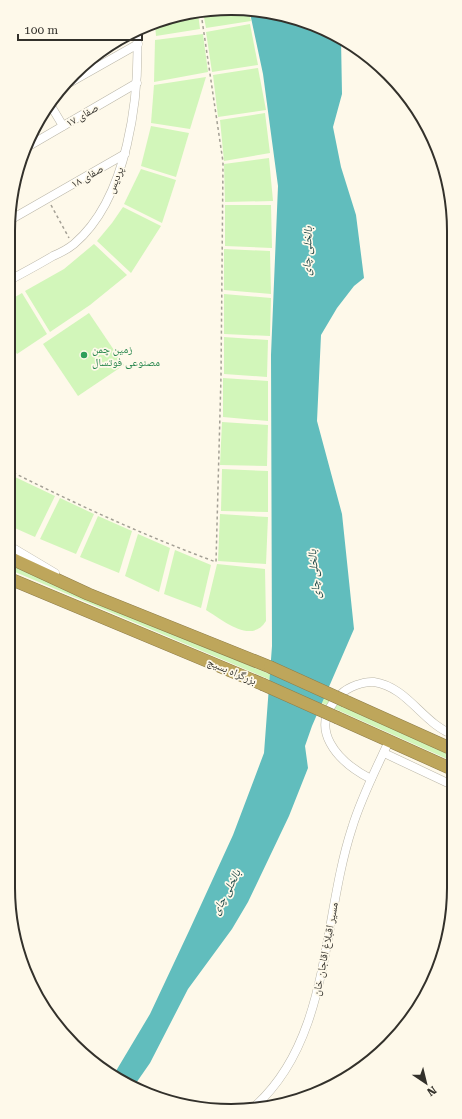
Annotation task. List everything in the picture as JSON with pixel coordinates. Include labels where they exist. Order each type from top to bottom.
[{"type":"highway","name":"بزرگراه بسیج","points":[[15,561],[88,594],[270,667],[447,747]]},
{"type":"highway","name":"بزرگراه بسیج","points":[[15,581],[262,684],[447,767]]},
{"type":"street","name":"پردیس","points":[[15,277],[73,245],[93,225],[107,200],[125,154],[137,83],[137,36]]},
{"type":"street","points":[[78,78],[138,44]]},
{"type":"street","name":"صفای ۱۷","points":[[34,142],[137,83]]},
{"type":"street","points":[[52,110],[62,126]]},
{"type":"street","name":"صفای ۱۸","points":[[15,217],[125,154]]},
{"type":"street","points":[[15,549],[88,594]]},
{"type":"street","points":[[371,779],[355,770],[342,759],[332,748],[326,733],[325,719],[329,708],[345,690],[372,682],[386,684],[399,691],[442,731],[447,733]]},
{"type":"street","name":"مسیر اقبلاغ اقاجان خان","points":[[259,1102],[277,1084],[293,1058],[314,1006],[329,927],[352,828],[371,779],[389,741]]},
{"type":"street","points":[[384,753],[447,783]]},
{"type":"path","points":[[15,473],[135,530],[216,562],[221,376],[223,168],[217,118],[201,17]]},
{"type":"path","points":[[48,198],[73,245]]},
{"type":"green space","points":[[217,15],[245,15],[250,16],[251,21],[206,28],[204,17]]},
{"type":"green space","points":[[199,18],[200,29],[156,36],[155,28],[175,22]]},
{"type":"green space","points":[[250,24],[258,65],[212,72],[206,32]]},
{"type":"green space","points":[[203,34],[208,72],[154,82],[155,40]]},
{"type":"green space","points":[[258,68],[266,110],[218,117],[213,75]]},
{"type":"green space","points":[[206,77],[190,129],[151,123],[154,85]]},
{"type":"green space","points":[[265,113],[270,153],[224,161],[220,120]]},
{"type":"green space","points":[[151,126],[189,133],[176,177],[141,166]]},
{"type":"green space","points":[[269,158],[273,201],[225,202],[224,164]]},
{"type":"green space","points":[[141,169],[176,180],[162,223],[124,204]]},
{"type":"green space","points":[[225,205],[271,205],[272,248],[225,246]]},
{"type":"green space","points":[[123,207],[161,226],[131,273],[97,241]]},
{"type":"green space","points":[[94,244],[127,275],[90,305],[50,332],[25,291],[64,269]]},
{"type":"green space","points":[[224,249],[270,251],[271,294],[224,290]]},
{"type":"green space","points":[[22,293],[47,334],[17,354],[15,351],[15,297]]},
{"type":"green space","points":[[224,294],[271,298],[270,336],[224,334]]},
{"type":"green space","name":"زمین چمن مصنوعی فوتسال","points":[[89,313],[124,365],[78,396],[43,344]]},
{"type":"green space","points":[[224,337],[268,340],[267,377],[224,374]]},
{"type":"green space","points":[[223,378],[268,381],[268,421],[223,417]]},
{"type":"green space","points":[[222,422],[268,425],[267,466],[220,465]]},
{"type":"green space","points":[[222,469],[268,471],[268,512],[221,511]]},
{"type":"green space","points":[[15,477],[55,496],[35,537],[15,528]]},
{"type":"green space","points":[[60,498],[94,514],[76,554],[40,539]]},
{"type":"green space","points":[[220,514],[268,517],[266,564],[218,561]]},
{"type":"green space","points":[[98,516],[132,531],[119,573],[80,557]]},
{"type":"green space","points":[[138,534],[170,548],[159,592],[125,576]]},
{"type":"green space","points":[[175,550],[211,565],[201,608],[164,594]]},
{"type":"green space","points":[[217,564],[265,569],[266,621],[260,628],[253,631],[245,631],[228,624],[206,610]]},
{"type":"green space","points":[[15,567],[286,681],[447,753],[447,759],[266,678],[15,572]]},
{"type":"water","name":"بالخلی چای","points":[[251,16],[273,19],[300,26],[327,37],[341,45],[342,94],[333,127],[341,167],[356,215],[364,278],[354,286],[337,308],[321,335],[317,421],[342,514],[354,629],[312,726],[305,746],[308,768],[289,816],[248,902],[232,929],[188,989],[150,1063],[136,1083],[116,1071],[150,1014],[189,931],[233,835],[264,753],[272,646],[271,355],[278,186],[263,74]]},
{"type":"place","name":"زمین چمن مصنوعی فوتسال","points":[[84,355]]}]
